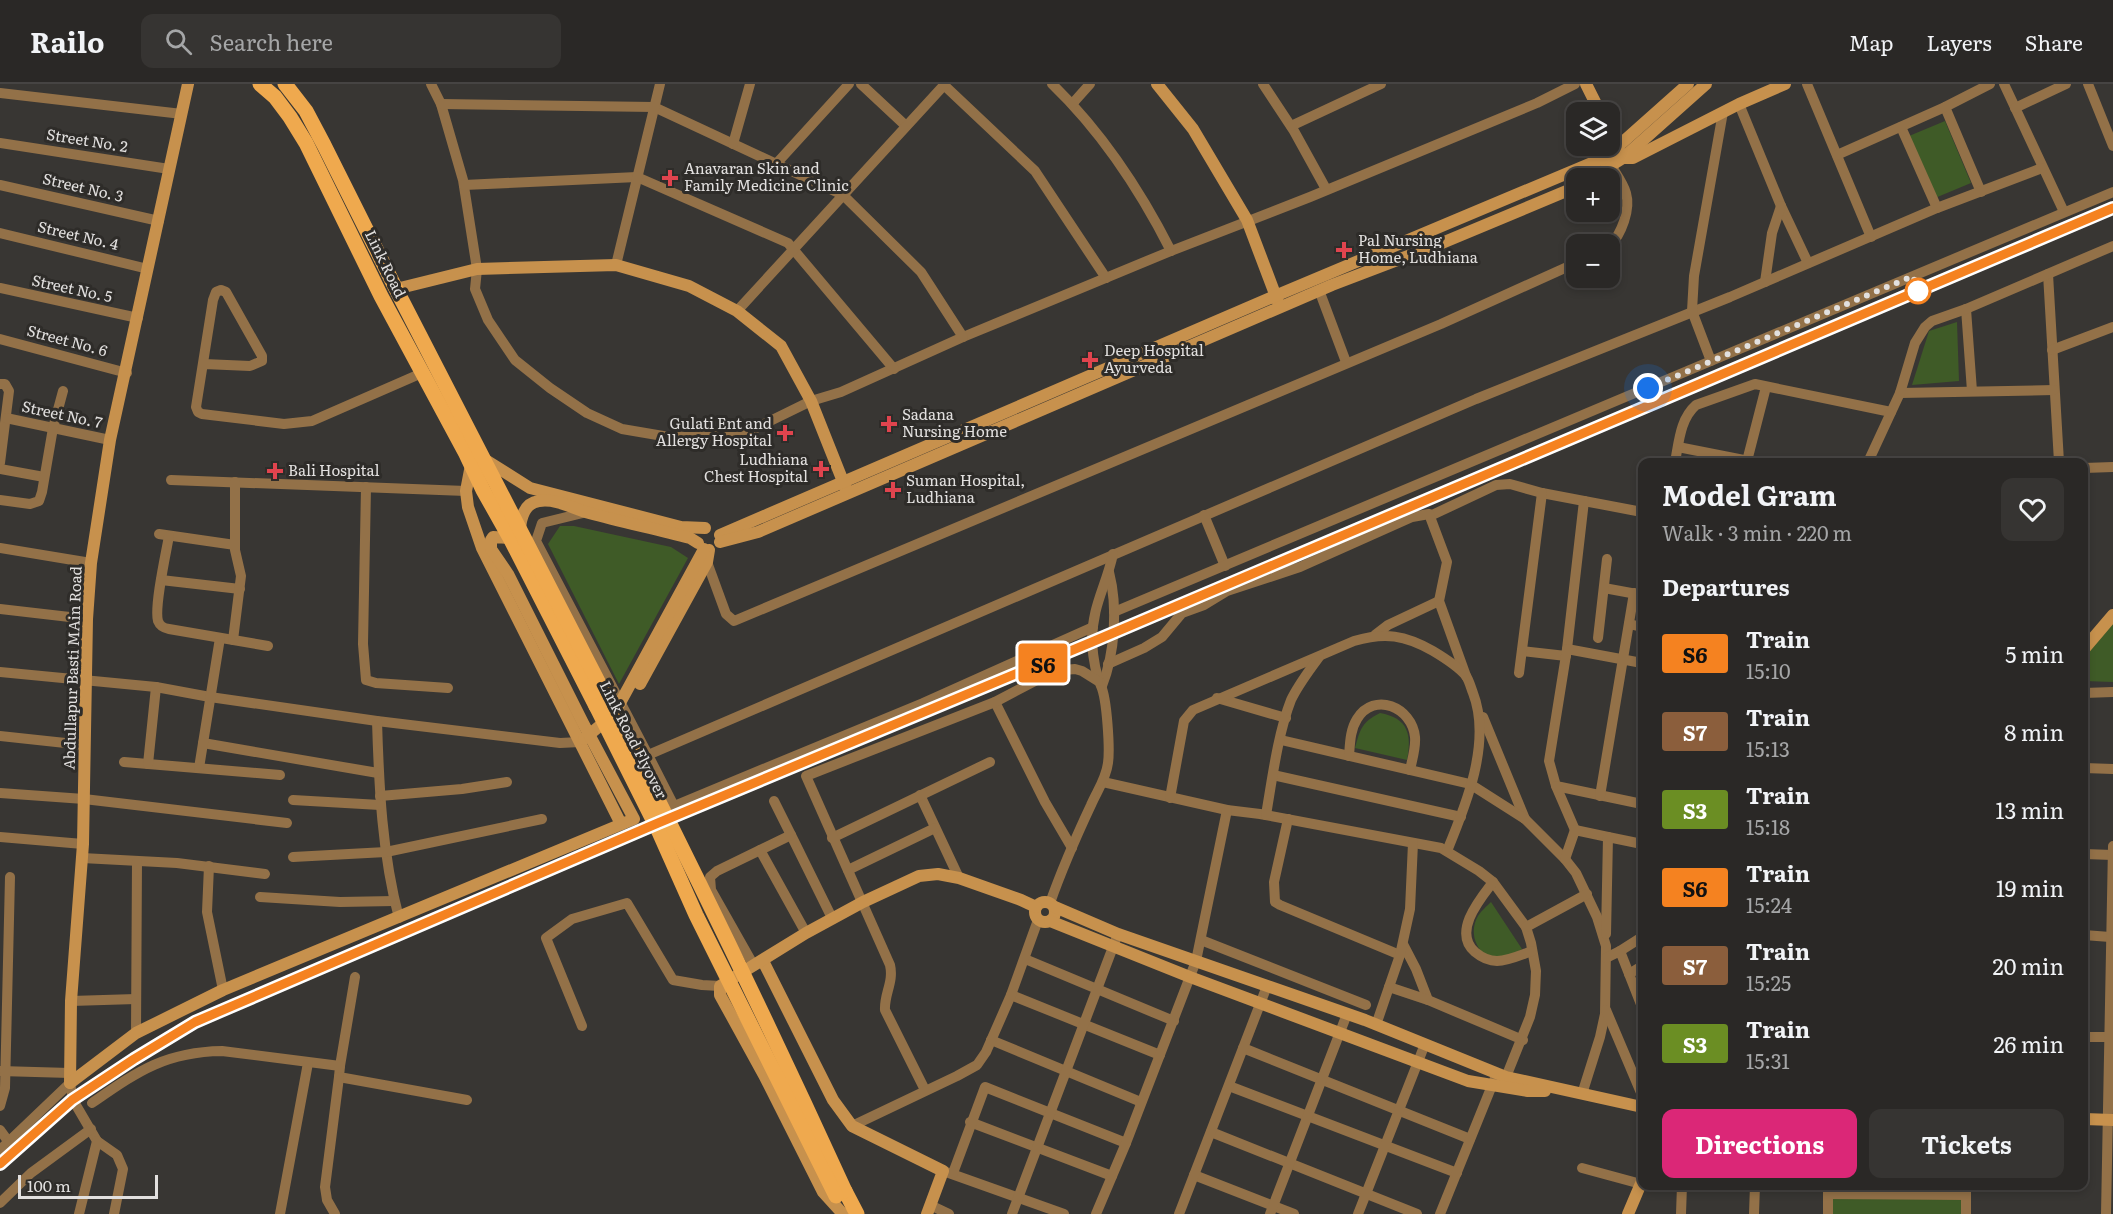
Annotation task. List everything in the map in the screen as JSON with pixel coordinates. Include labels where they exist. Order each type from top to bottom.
[{"type":"main road","name":"Link Road","points":[[260,84],[290,117],[306,142],[381,296],[422,373],[477,462]]},
{"type":"main road","name":"Link Road","points":[[285,84],[306,111],[324,145],[396,289],[477,462]]},
{"type":"main road","name":"Link Road Flyover","points":[[477,462],[494,477],[515,533],[660,802],[795,1084],[840,1193]]},
{"type":"main road","name":"Link Road Flyover","points":[[477,462],[483,490],[515,533]]},
{"type":"main road","points":[[840,1193],[844,1214]]},
{"type":"main road","points":[[840,1193],[856,1214]]},
{"type":"street","name":"Abdullapur Basti MAin Road","points":[[70,1078],[71,1002],[83,844],[87,619],[91,563],[111,440],[188,84]]},
{"type":"street","points":[[432,84],[441,104],[464,185],[477,270],[475,289],[488,320],[515,360],[550,388],[587,413],[622,429],[669,437],[710,436],[756,428],[811,401],[841,392],[963,337],[1537,103],[1575,84]]},
{"type":"street","points":[[616,265],[660,84]]},
{"type":"street","points":[[733,144],[750,84]]},
{"type":"street","points":[[776,164],[849,84]]},
{"type":"street","points":[[861,84],[906,126]]},
{"type":"street","points":[[737,311],[945,84],[1035,171],[1106,278]]},
{"type":"street","points":[[1052,84],[1073,104],[1104,142],[1142,199],[1171,251]]},
{"type":"street","points":[[1073,104],[1090,84]]},
{"type":"street","points":[[1158,84],[1193,129],[1247,220],[1277,302]]},
{"type":"street","points":[[1263,84],[1291,126],[1326,189]]},
{"type":"street","points":[[1291,126],[1382,84]]},
{"type":"street","points":[[1586,84],[1595,102]]},
{"type":"street","points":[[1620,153],[1688,84]]},
{"type":"street","points":[[1620,153],[1706,84]]},
{"type":"street","points":[[1620,153],[1633,158],[1739,104],[1785,84]]},
{"type":"street","points":[[1807,84],[1871,237]]},
{"type":"street","points":[[1837,155],[1945,107],[1990,84]]},
{"type":"street","points":[[2004,84],[2064,212]]},
{"type":"street","points":[[2015,108],[2066,84]]},
{"type":"street","points":[[2088,84],[2113,146]]},
{"type":"street","points":[[0,93],[182,114]]},
{"type":"street","points":[[441,104],[654,107],[843,195],[921,272],[963,337]]},
{"type":"street","points":[[1739,104],[1781,206],[1808,263]]},
{"type":"street","points":[[1945,107],[1981,192]]},
{"type":"street","points":[[1711,361],[1692,311],[1694,276],[1723,112]]},
{"type":"street","points":[[1901,127],[1937,208]]},
{"type":"street","name":"Street No. 2","points":[[0,143],[169,169]]},
{"type":"street","points":[[1602,168],[1616,156]]},
{"type":"street","points":[[1609,162],[1626,194],[1626,209],[1618,234]]},
{"type":"street","points":[[705,551],[715,549],[720,539],[845,488],[1609,162]]},
{"type":"street","points":[[648,754],[1476,399],[1765,282],[1937,208],[2042,168]]},
{"type":"street","points":[[464,185],[637,177],[788,243],[894,369]]},
{"type":"street","name":"Street No. 3","points":[[0,185],[159,221]]},
{"type":"street","points":[[1277,302],[1319,290],[1442,243],[1566,191]]},
{"type":"street","points":[[1114,612],[2113,192]]},
{"type":"street","points":[[1765,282],[1772,233],[1781,206]]},
{"type":"street","name":"Street No. 4","points":[[0,233],[148,269]]},
{"type":"street","points":[[1870,458],[1900,393],[1915,343],[1925,327],[1932,321],[1966,309],[2113,246]]},
{"type":"street","points":[[396,289],[477,270],[616,265],[688,286],[737,311],[781,346],[811,401],[845,488]]},
{"type":"street","points":[[705,528],[697,537],[705,551],[726,614],[734,621],[1441,324],[1566,268]]},
{"type":"street","points":[[2048,274],[2059,458]]},
{"type":"street","name":"Street No. 5","points":[[0,288],[138,318]]},
{"type":"street","points":[[204,363],[250,366],[262,362],[262,356],[224,290],[214,295],[196,407],[202,414],[284,424],[312,421],[422,373]]},
{"type":"street","points":[[1319,290],[1346,362]]},
{"type":"street","points":[[1966,309],[1972,391]]},
{"type":"street","points":[[2052,350],[2113,327]]},
{"type":"street","name":"Street No. 6","points":[[0,339],[127,373]]},
{"type":"street","points":[[0,384],[5,384],[9,391],[0,463]]},
{"type":"street","points":[[1676,458],[1686,416],[1696,405],[1755,384],[1891,412]]},
{"type":"street","points":[[1752,458],[1766,387]]},
{"type":"street","points":[[1900,393],[2054,390]]},
{"type":"street","points":[[0,500],[35,503],[40,498],[53,428],[63,391]]},
{"type":"street","name":"Street No. 7","points":[[6,418],[111,440]]},
{"type":"street","points":[[1678,447],[1735,458]]},
{"type":"street","points":[[634,819],[584,738],[482,548],[468,507],[466,491],[477,462],[530,488],[681,527],[716,529],[720,539]]},
{"type":"street","points":[[2088,468],[2113,467]]},
{"type":"street","points":[[0,469],[44,477]]},
{"type":"street","points":[[171,480],[466,491]]},
{"type":"street","points":[[233,640],[241,576],[235,544],[235,482]]},
{"type":"street","points":[[1108,664],[1162,637],[1182,613],[1204,605],[1227,591],[1300,567],[1412,517],[1429,514],[1430,516],[1496,485],[1510,484],[1542,494],[1638,511]]},
{"type":"street","points":[[366,487],[363,644],[366,680],[376,683],[448,688]]},
{"type":"street","points":[[1519,673],[1542,494]]},
{"type":"street","points":[[621,824],[584,738],[500,561],[490,546],[491,540],[497,536],[515,533],[521,516],[528,506],[540,501],[555,502],[690,538],[705,551]]},
{"type":"street","points":[[1565,859],[1575,830],[1556,786],[1549,761],[1566,652],[1584,501]]},
{"type":"street","points":[[587,512],[542,523],[536,541],[619,710],[648,754],[674,806]]},
{"type":"street","points":[[1204,515],[1225,566]]},
{"type":"street","points":[[1430,516],[1447,562],[1439,602],[1466,676],[1525,819]]},
{"type":"street","points":[[235,544],[164,535],[159,624],[163,628],[268,646]]},
{"type":"street","points":[[0,548],[91,563]]},
{"type":"street","points":[[0,672],[156,687],[377,721],[560,743],[584,738],[619,710],[705,551]]},
{"type":"street","points":[[1041,916],[1056,914],[1053,905],[1072,848],[1102,782],[1109,756],[1108,725],[1092,642],[1097,600],[1109,572],[1113,554]]},
{"type":"street","points":[[1598,638],[1607,559]]},
{"type":"street","points":[[1100,684],[1108,664],[1114,612],[1109,572]]},
{"type":"street","points":[[161,580],[240,589]]},
{"type":"street","points":[[1600,796],[1629,624],[1638,594],[1604,588]]},
{"type":"street","points":[[1170,798],[1184,721],[1192,710],[1354,641],[1375,635],[1388,625],[1439,602]]},
{"type":"street","points":[[0,609],[87,619]]},
{"type":"street","points":[[2088,644],[2113,615]]},
{"type":"street","points":[[1629,624],[1638,626]]},
{"type":"street","points":[[0,1150],[70,1078],[136,1033],[223,990],[621,824],[634,819],[639,820],[923,704],[1093,627]]},
{"type":"street","points":[[1375,635],[1401,638],[1422,646],[1442,657],[1466,676]]},
{"type":"street","points":[[199,768],[220,638]]},
{"type":"street","points":[[1522,651],[1566,652],[1638,662]]},
{"type":"street","points":[[1266,815],[1291,700],[1319,657]]},
{"type":"street","points":[[925,1090],[885,1010],[884,1000],[892,977],[891,970],[806,776],[995,702],[1044,676],[1064,669],[1082,671],[1100,684]]},
{"type":"street","points":[[148,764],[156,687]]},
{"type":"street","points":[[2088,693],[2113,692]]},
{"type":"street","points":[[1217,698],[1286,718]]},
{"type":"street","points":[[1447,852],[1461,817],[1479,752],[1480,729],[1476,700]]},
{"type":"street","points":[[995,702],[1045,801],[1072,848]]},
{"type":"street","points":[[1349,756],[1351,734],[1357,719],[1366,710],[1389,705],[1406,715],[1412,725],[1415,738],[1410,770]]},
{"type":"street","points":[[377,721],[380,800],[386,852],[399,918]]},
{"type":"street","points":[[0,735],[84,745]]},
{"type":"street","points":[[1281,740],[1470,784],[1525,819],[1565,859],[1587,894],[1598,917],[1606,946]]},
{"type":"street","points":[[203,743],[378,773]]},
{"type":"street","points":[[124,762],[280,775]]},
{"type":"street","points":[[832,838],[990,762]]},
{"type":"street","points":[[2088,768],[2113,769]]},
{"type":"street","points":[[1273,775],[1461,817]]},
{"type":"street","points":[[293,800],[380,800],[507,782]]},
{"type":"street","points":[[1102,782],[1227,810],[1266,815],[1441,848],[1479,871],[1492,882],[1526,927],[1536,971],[1535,995],[1522,1040],[1499,1079],[1470,1139],[1440,1214]]},
{"type":"street","points":[[1556,786],[1638,803]]},
{"type":"street","points":[[0,793],[84,799],[287,823]]},
{"type":"street","points":[[920,795],[959,878]]},
{"type":"street","points":[[774,801],[832,918]]},
{"type":"street","points":[[1096,1214],[1126,1143],[1196,961],[1227,810]]},
{"type":"street","points":[[293,857],[386,852],[542,819]]},
{"type":"street","points":[[1288,819],[1274,882],[1275,902],[1280,906],[1401,950],[1416,969],[1428,1000]]},
{"type":"street","points":[[848,870],[935,828]]},
{"type":"street","points":[[1575,830],[1638,843]]},
{"type":"street","points":[[791,835],[712,873],[711,890],[758,964],[833,1100],[852,1125],[948,1172],[1064,1214]]},
{"type":"street","points":[[0,837],[83,844]]},
{"type":"street","points":[[1582,1094],[1600,1036],[1605,1007],[1608,837]]},
{"type":"street","points":[[1376,1024],[1401,950],[1410,909],[1413,843]]},
{"type":"street","points":[[2106,1214],[2111,1120],[2110,937],[2113,846]]},
{"type":"street","points":[[760,850],[806,933]]},
{"type":"street","points":[[2088,855],[2113,855]]},
{"type":"street","points":[[82,858],[208,866],[265,874]]},
{"type":"street","points":[[136,1033],[138,861]]},
{"type":"street","points":[[208,866],[207,912],[223,990]]},
{"type":"street","points":[[582,1026],[546,938],[572,919],[627,903],[673,980],[720,986],[806,933],[863,902],[919,876],[938,874],[959,878],[1021,900],[1041,916],[1113,947],[1468,1081],[1499,1079],[1638,1106]]},
{"type":"street","points":[[0,1106],[5,1088],[3,1072],[10,877]]},
{"type":"street","points":[[1492,882],[1472,912],[1467,930],[1471,948],[1482,957],[1497,961],[1532,951]]},
{"type":"street","points":[[1526,927],[1587,894]]},
{"type":"street","points":[[260,897],[340,902],[394,901]]},
{"type":"street","points":[[852,1125],[971,1069],[986,1052],[1025,959],[1044,902],[1118,934],[1376,1024],[1499,1079]]},
{"type":"street","points":[[1012,1214],[1118,934]]},
{"type":"street","points":[[2088,935],[2110,937]]},
{"type":"street","points":[[1201,940],[1366,1005]]},
{"type":"street","points":[[1606,958],[1638,940]]},
{"type":"street","points":[[1620,951],[1638,997]]},
{"type":"street","points":[[1025,959],[1174,1021]]},
{"type":"street","points":[[1629,974],[1638,968]]},
{"type":"street","points":[[335,1214],[327,1200],[325,1187],[339,1072],[355,977]]},
{"type":"street","points":[[720,986],[720,995],[764,1075],[823,1192],[844,1214]]},
{"type":"street","points":[[1182,1213],[1194,1175],[1267,986]]},
{"type":"street","points":[[1389,987],[1428,1000],[1522,1040]]},
{"type":"street","points":[[1011,995],[1160,1055]]},
{"type":"street","points":[[71,1002],[136,999]]},
{"type":"street","points":[[1605,1007],[1638,1085]]},
{"type":"street","points":[[1272,1210],[1347,1014]]},
{"type":"street","points":[[2088,1037],[2111,1037]]},
{"type":"street","points":[[991,1040],[1141,1102]]},
{"type":"street","points":[[1358,1214],[1425,1044]]},
{"type":"street","points":[[1243,1048],[1470,1139]]},
{"type":"street","points":[[92,1103],[130,1076],[154,1064],[184,1055],[222,1051],[308,1063],[467,1100]]},
{"type":"street","points":[[280,1214],[308,1063]]},
{"type":"street","points":[[971,1069],[985,1086],[1126,1143]]},
{"type":"street","points":[[3,1072],[70,1078]]},
{"type":"street","points":[[70,1078],[74,1100],[97,1141],[117,1155],[123,1168],[114,1214]]},
{"type":"street","points":[[949,1214],[929,1210],[985,1086]]},
{"type":"street","points":[[1229,1086],[1457,1173]]},
{"type":"street","points":[[2088,1119],[2111,1120]]},
{"type":"street","points":[[970,1122],[1112,1176]]},
{"type":"street","points":[[0,1130],[9,1141]]},
{"type":"street","points":[[0,1203],[31,1173],[91,1130]]},
{"type":"street","points":[[1211,1132],[1417,1214]]},
{"type":"street","points":[[79,1214],[97,1141]]},
{"type":"street","points":[[1582,1168],[1638,1181]]},
{"type":"street","points":[[1194,1175],[1272,1210],[1294,1214]]},
{"type":"street","points":[[1628,1214],[1638,1190]]},
{"type":"street","points":[[1681,1214],[1682,1190]]},
{"type":"street","points":[[1754,1214],[1755,1190]]},
{"type":"street","points":[[1828,1214],[1828,1190],[1966,1190],[1966,1214]]},
{"type":"green space","points":[[1945,121],[1971,183],[1935,198],[1909,136]]},
{"type":"green space","points":[[1957,322],[1959,381],[1912,385],[1929,331]]},
{"type":"green space","points":[[560,526],[574,526],[671,547],[688,558],[619,684],[548,544]]},
{"type":"green space","points":[[2113,623],[2113,682],[2088,681],[2088,651]]},
{"type":"green space","points":[[1380,713],[1397,719],[1406,729],[1409,742],[1407,760],[1355,748],[1363,727]]},
{"type":"green space","points":[[1491,902],[1522,949],[1509,957],[1492,958],[1479,948],[1476,941],[1475,924],[1479,914]]},
{"type":"green space","points":[[1963,1196],[1963,1214],[1831,1214],[1831,1199]]},
{"type":"railway","points":[[0,1164],[73,1100],[195,1022],[658,823],[1092,642],[2113,208]]},
{"type":"train","name":"S6","points":[[0,1164],[72,1100],[195,1022],[658,823],[1092,642],[2113,208]]},
{"type":"place","name":"Anavaran Skin and Family Medicine Clinic","points":[[670,178]]},
{"type":"place","name":"Pal Nursing Home, Ludhiana","points":[[1344,250]]},
{"type":"place","name":"Deep Hospital Ayurveda","points":[[1090,360]]},
{"type":"place","name":"Sadana Nursing Home","points":[[889,424]]},
{"type":"place","name":"Gulati Ent and Allergy Hospital","points":[[785,433]]},
{"type":"place","name":"Ludhiana Chest Hospital","points":[[821,469]]},
{"type":"place","name":"Bali Hospital","points":[[275,471]]},
{"type":"place","name":"Suman Hospital, Ludhiana","points":[[893,490]]},
{"type":"route","points":[[1648,388],[1913,276],[1918,291]]}]
